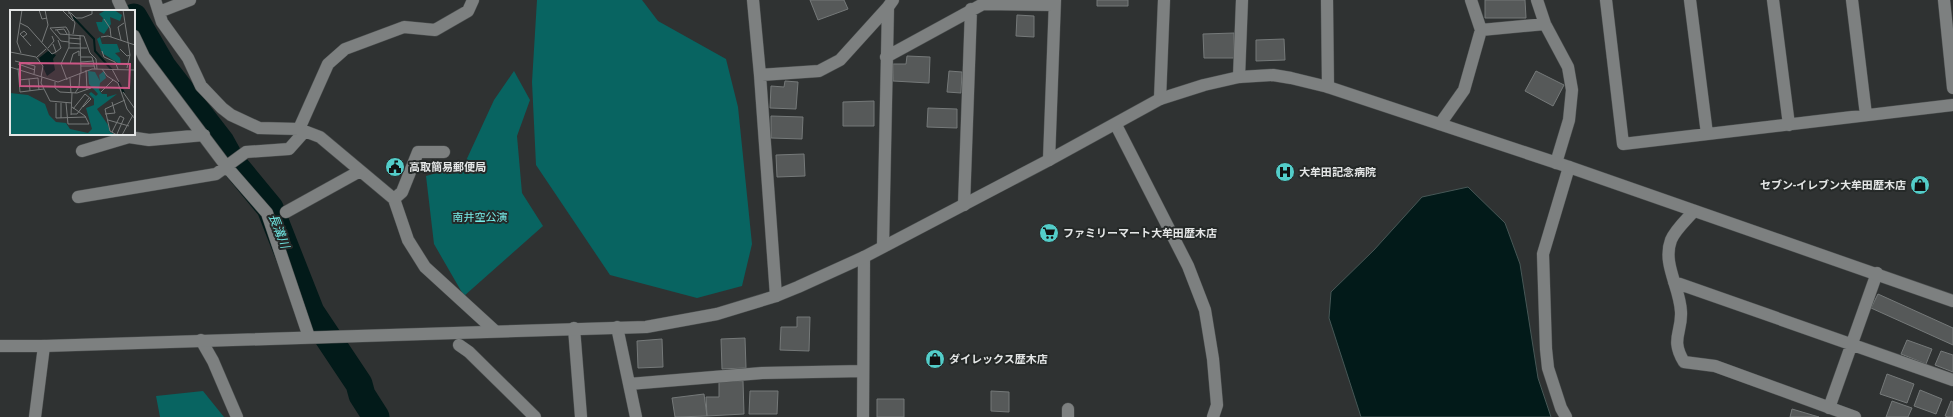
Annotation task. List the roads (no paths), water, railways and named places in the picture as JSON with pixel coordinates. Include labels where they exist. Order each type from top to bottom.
[{"type":"street","points":[[118,0],[123,10]]},
{"type":"street","points":[[155,0],[162,22],[188,58],[200,86],[231,115],[259,128],[302,130],[320,137],[394,199],[408,240],[425,267],[496,331]]},
{"type":"street","points":[[159,12],[190,0]]},
{"type":"street","points":[[78,197],[216,174],[246,152],[289,149],[302,130],[328,64],[345,49],[404,28],[435,30],[468,11],[473,0]]},
{"type":"street","points":[[753,0],[776,296]]},
{"type":"street","points":[[1160,99],[1164,0]]},
{"type":"street","points":[[1239,78],[1242,0]]},
{"type":"street","points":[[1327,0],[1328,88]]},
{"type":"street","points":[[1440,124],[1464,90],[1481,30],[1471,0]]},
{"type":"street","points":[[1537,0],[1545,24],[1568,67],[1572,90],[1570,120],[1556,163]]},
{"type":"street","points":[[1606,0],[1624,144],[1953,105]]},
{"type":"street","points":[[1690,0],[1706,134]]},
{"type":"street","points":[[1773,0],[1789,125]]},
{"type":"street","points":[[1852,0],[1866,115]]},
{"type":"street","points":[[1944,0],[1953,88]]},
{"type":"street","points":[[760,75],[819,72],[840,60],[890,3]]},
{"type":"street","points":[[883,246],[886,57],[890,3]]},
{"type":"street","points":[[886,57],[971,9],[983,4],[1055,3],[1049,160]]},
{"type":"street","points":[[964,205],[971,9]]},
{"type":"street","points":[[1481,30],[1545,24]]},
{"type":"street","points":[[135,38],[144,57],[226,166],[267,214],[309,337]]},
{"type":"street","points":[[0,346],[44,346],[574,328],[646,327],[717,314],[776,296],[864,256],[1116,125],[1160,99],[1204,85],[1239,78],[1273,75],[1291,78],[1328,88],[1440,124],[1569,167],[1953,301]]},
{"type":"street","points":[[1116,125],[1188,266],[1205,310],[1213,359],[1217,405],[1213,417]]},
{"type":"street","points":[[82,151],[129,137],[149,140],[204,135]]},
{"type":"street","points":[[394,199],[402,192],[418,152],[444,152]]},
{"type":"street","points":[[1566,417],[1561,408],[1548,368],[1543,254],[1569,167]]},
{"type":"street","points":[[286,212],[360,171]]},
{"type":"street","points":[[1694,211],[1671,238],[1668,256],[1681,312],[1676,338],[1679,353],[1684,362],[1714,366],[1855,417]]},
{"type":"street","points":[[863,417],[864,256]]},
{"type":"street","points":[[1830,408],[1876,273]]},
{"type":"street","points":[[1674,282],[1852,343],[1953,380]]},
{"type":"street","points":[[617,327],[636,417]]},
{"type":"street","points":[[574,328],[581,417]]},
{"type":"street","points":[[202,340],[213,361],[237,417]]},
{"type":"street","points":[[459,345],[469,352],[535,417]]},
{"type":"street","points":[[35,417],[44,346]]},
{"type":"street","points":[[629,384],[762,373],[863,371]]},
{"type":"waterway","name":"長溝川","points":[[135,19],[163,67],[221,142],[232,162],[270,208],[311,312],[359,384],[362,395],[376,417]]},
{"type":"place","name":"高取簡易郵便局","points":[[395,167]]},
{"type":"place","name":"大牟田記念病院","points":[[1285,172]]},
{"type":"place","name":"セブン-イレブン大牟田歴木店","points":[[1920,185]]},
{"type":"place","name":"ファミリーマート大牟田歴木店","points":[[1049,233]]},
{"type":"place","name":"ダイレックス歴木店","points":[[935,359]]},
{"type":"park label","name":"南井空公演","points":[[480,217]]}]
